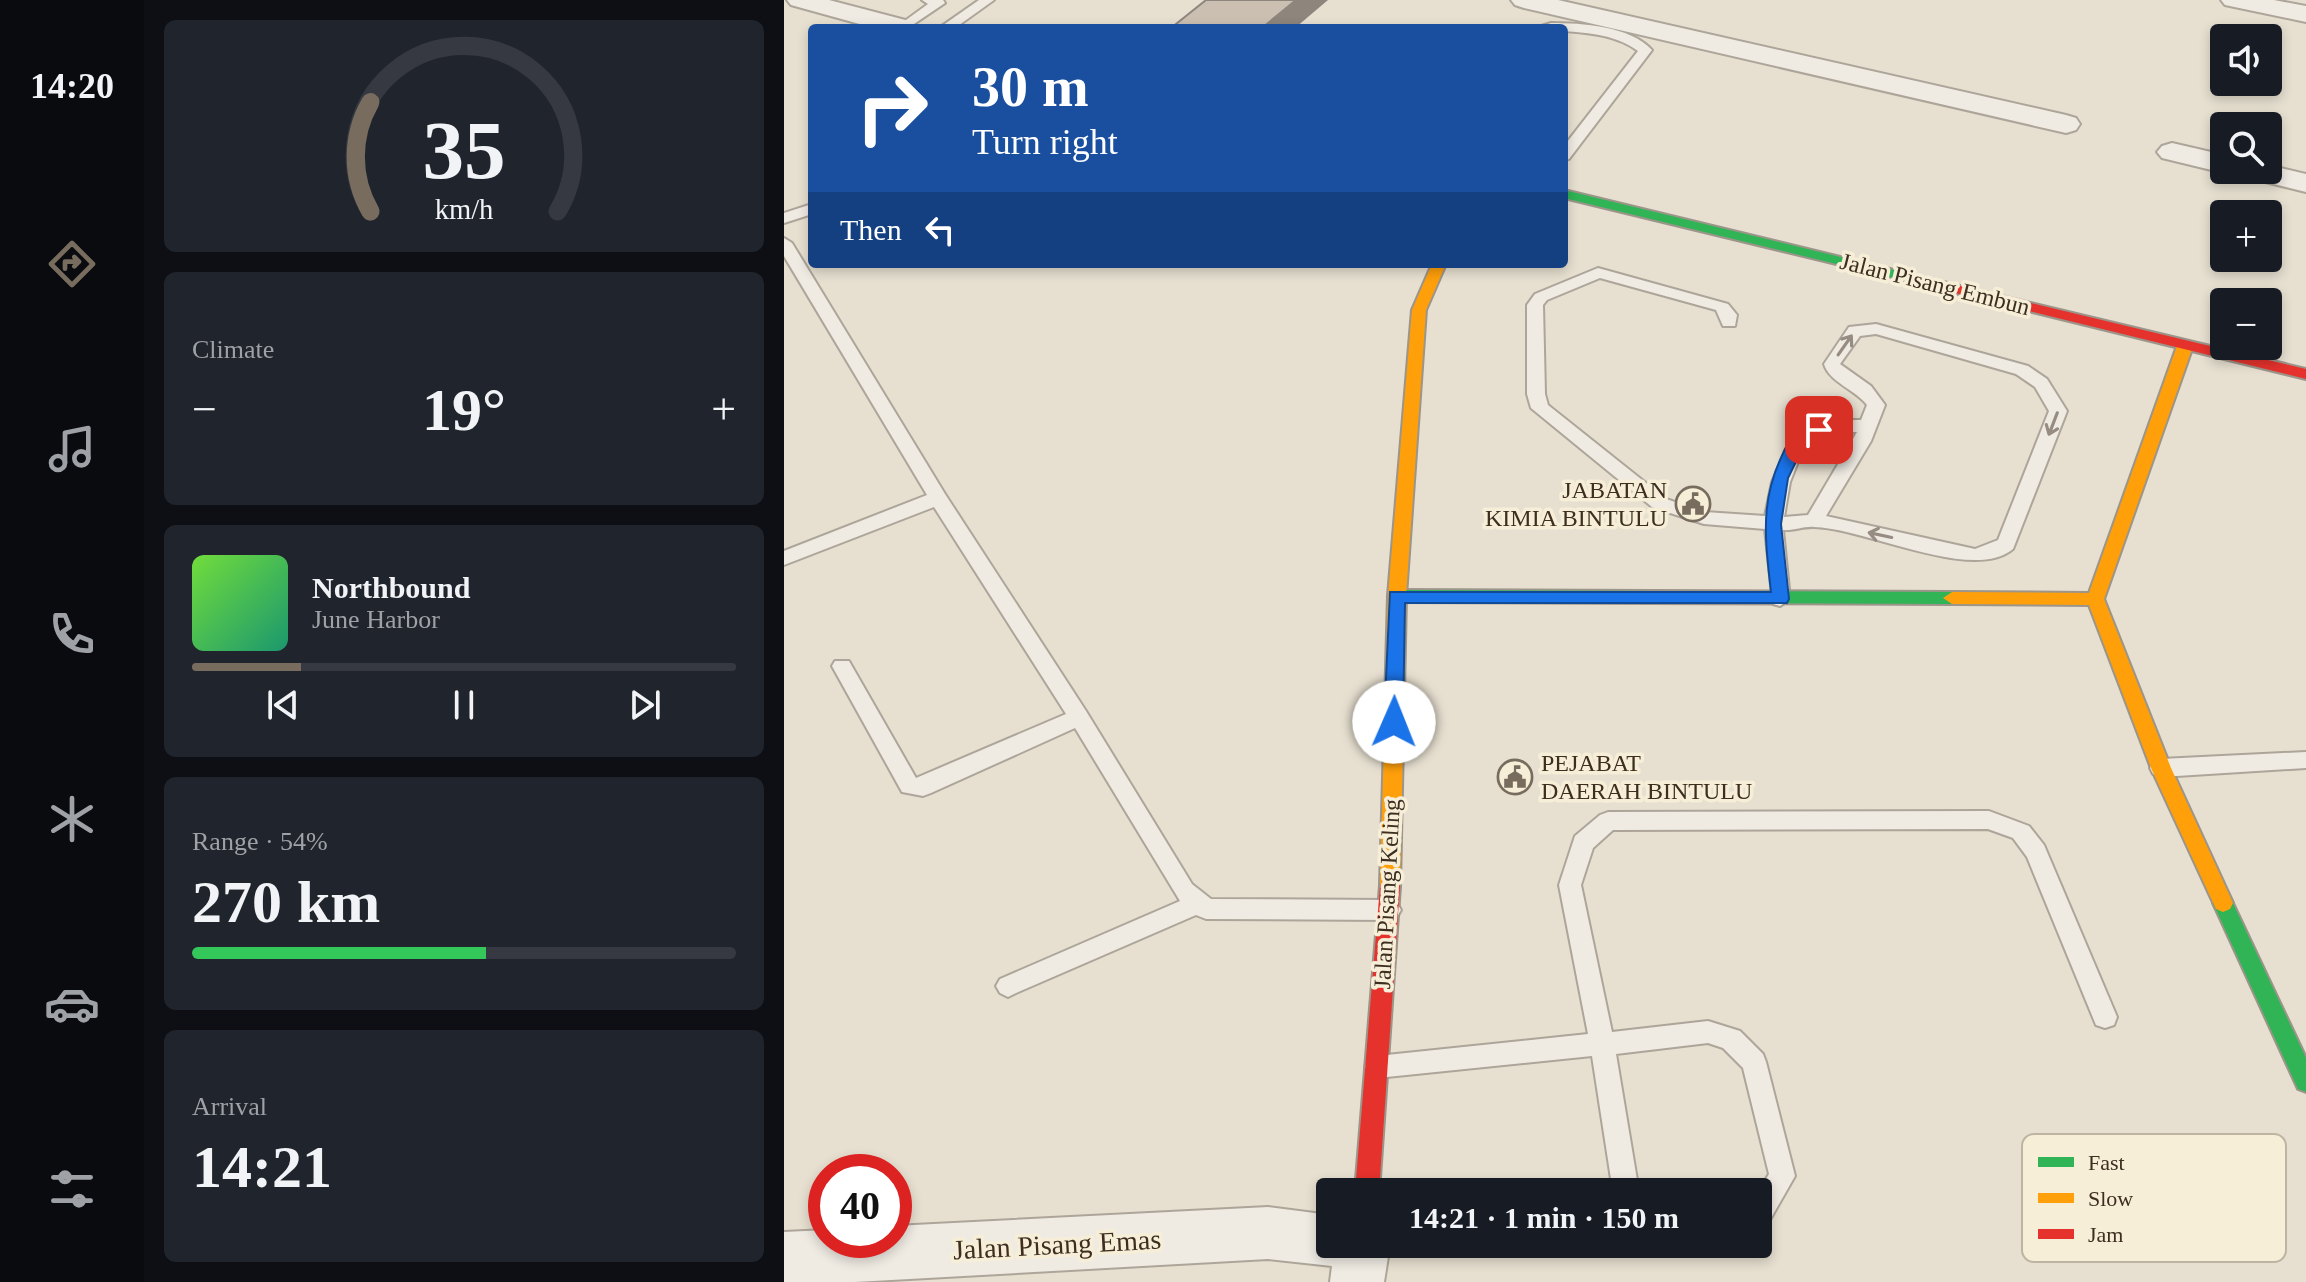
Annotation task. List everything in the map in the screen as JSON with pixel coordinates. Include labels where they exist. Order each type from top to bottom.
[{"type":"street","points":[[800,0],[887,24]]},
{"type":"street","points":[[1524,0],[2066,124]]},
{"type":"street","points":[[2234,0],[2306,14]]},
{"type":"street","points":[[2172,152],[2210,161]]},
{"type":"street","points":[[2282,177],[2306,183]]},
{"type":"street","name":"Jalan Pisang Embun","points":[[1568,195],[2306,374]]},
{"type":"street","name":"Jalan Pisang Keling","points":[[1368,1178],[1389,910],[1397,596],[1419,310],[1437,268]]},
{"type":"street","points":[[2185,346],[2095,599],[2161,768],[2306,1082]]},
{"type":"street","points":[[1397,596],[2095,599]]},
{"type":"street","name":"Jalan Pisang Emas","points":[[784,1259],[1268,1233],[1316,1243]]},
{"type":"lane","points":[[952,24],[988,0]]},
{"type":"lane","points":[[907,24],[937,1]]},
{"type":"lane","points":[[1568,26],[1628,39],[1641,44],[1645,50],[1568,151]]},
{"type":"lane","points":[[784,218],[808,210]]},
{"type":"lane","points":[[784,243],[938,498],[1079,717],[1184,891],[1197,904],[1218,910],[1389,910]]},
{"type":"lane","points":[[1729,322],[1729,315],[1722,307],[1598,273],[1541,297],[1535,305],[1536,394],[1540,408],[1659,503],[1704,518],[1772,524],[1814,520],[1975,556],[1999,550],[2006,544],[2058,411],[2041,383],[2022,370],[1868,328],[1855,331],[1832,364],[1836,374],[1873,398],[1876,405],[1868,426],[1814,520]]},
{"type":"lane","points":[[1780,599],[1772,524],[1780,478],[1798,440],[1832,426],[1868,426]]},
{"type":"lane","points":[[784,558],[938,498]]},
{"type":"lane","points":[[842,666],[910,786],[923,787],[1079,717]]},
{"type":"lane","points":[[2161,768],[2306,760]]},
{"type":"lane","points":[[1624,1178],[1602,1044],[1570,885],[1583,843],[1608,821],[1989,820],[2021,832],[2036,852],[2105,1017]]},
{"type":"lane","points":[[1008,986],[1197,904]]},
{"type":"lane","points":[[1377,1067],[1708,1032],[1731,1039],[1754,1062],[1782,1176],[1772,1193]]},
{"type":"building","points":[[1206,0],[1296,0],[1267,24],[1176,24]]},
{"type":"traffic: fast","points":[[1568,195],[1956,289]]},
{"type":"traffic: fast","points":[[1397,596],[1952,598]]},
{"type":"traffic: fast","points":[[2223,903],[2306,1082]]},
{"type":"traffic: slow","points":[[1390,886],[1397,596],[1419,310],[1437,268]]},
{"type":"traffic: slow","points":[[2185,346],[2095,599],[2161,768],[2223,903]]},
{"type":"traffic: slow","points":[[1952,598],[2095,599]]},
{"type":"traffic: jam","points":[[1956,289],[2306,374]]},
{"type":"traffic: jam","points":[[1368,1178],[1390,886]]},
{"type":"place","name":"JABATAN KIMIA BINTULU","points":[[1693,504]]},
{"type":"place","name":"PEJABAT DAERAH BINTULU","points":[[1515,777]]},
{"type":"route","points":[[1394,722],[1397,596],[1780,599],[1772,524],[1780,478],[1798,440],[1819,430]]}]
